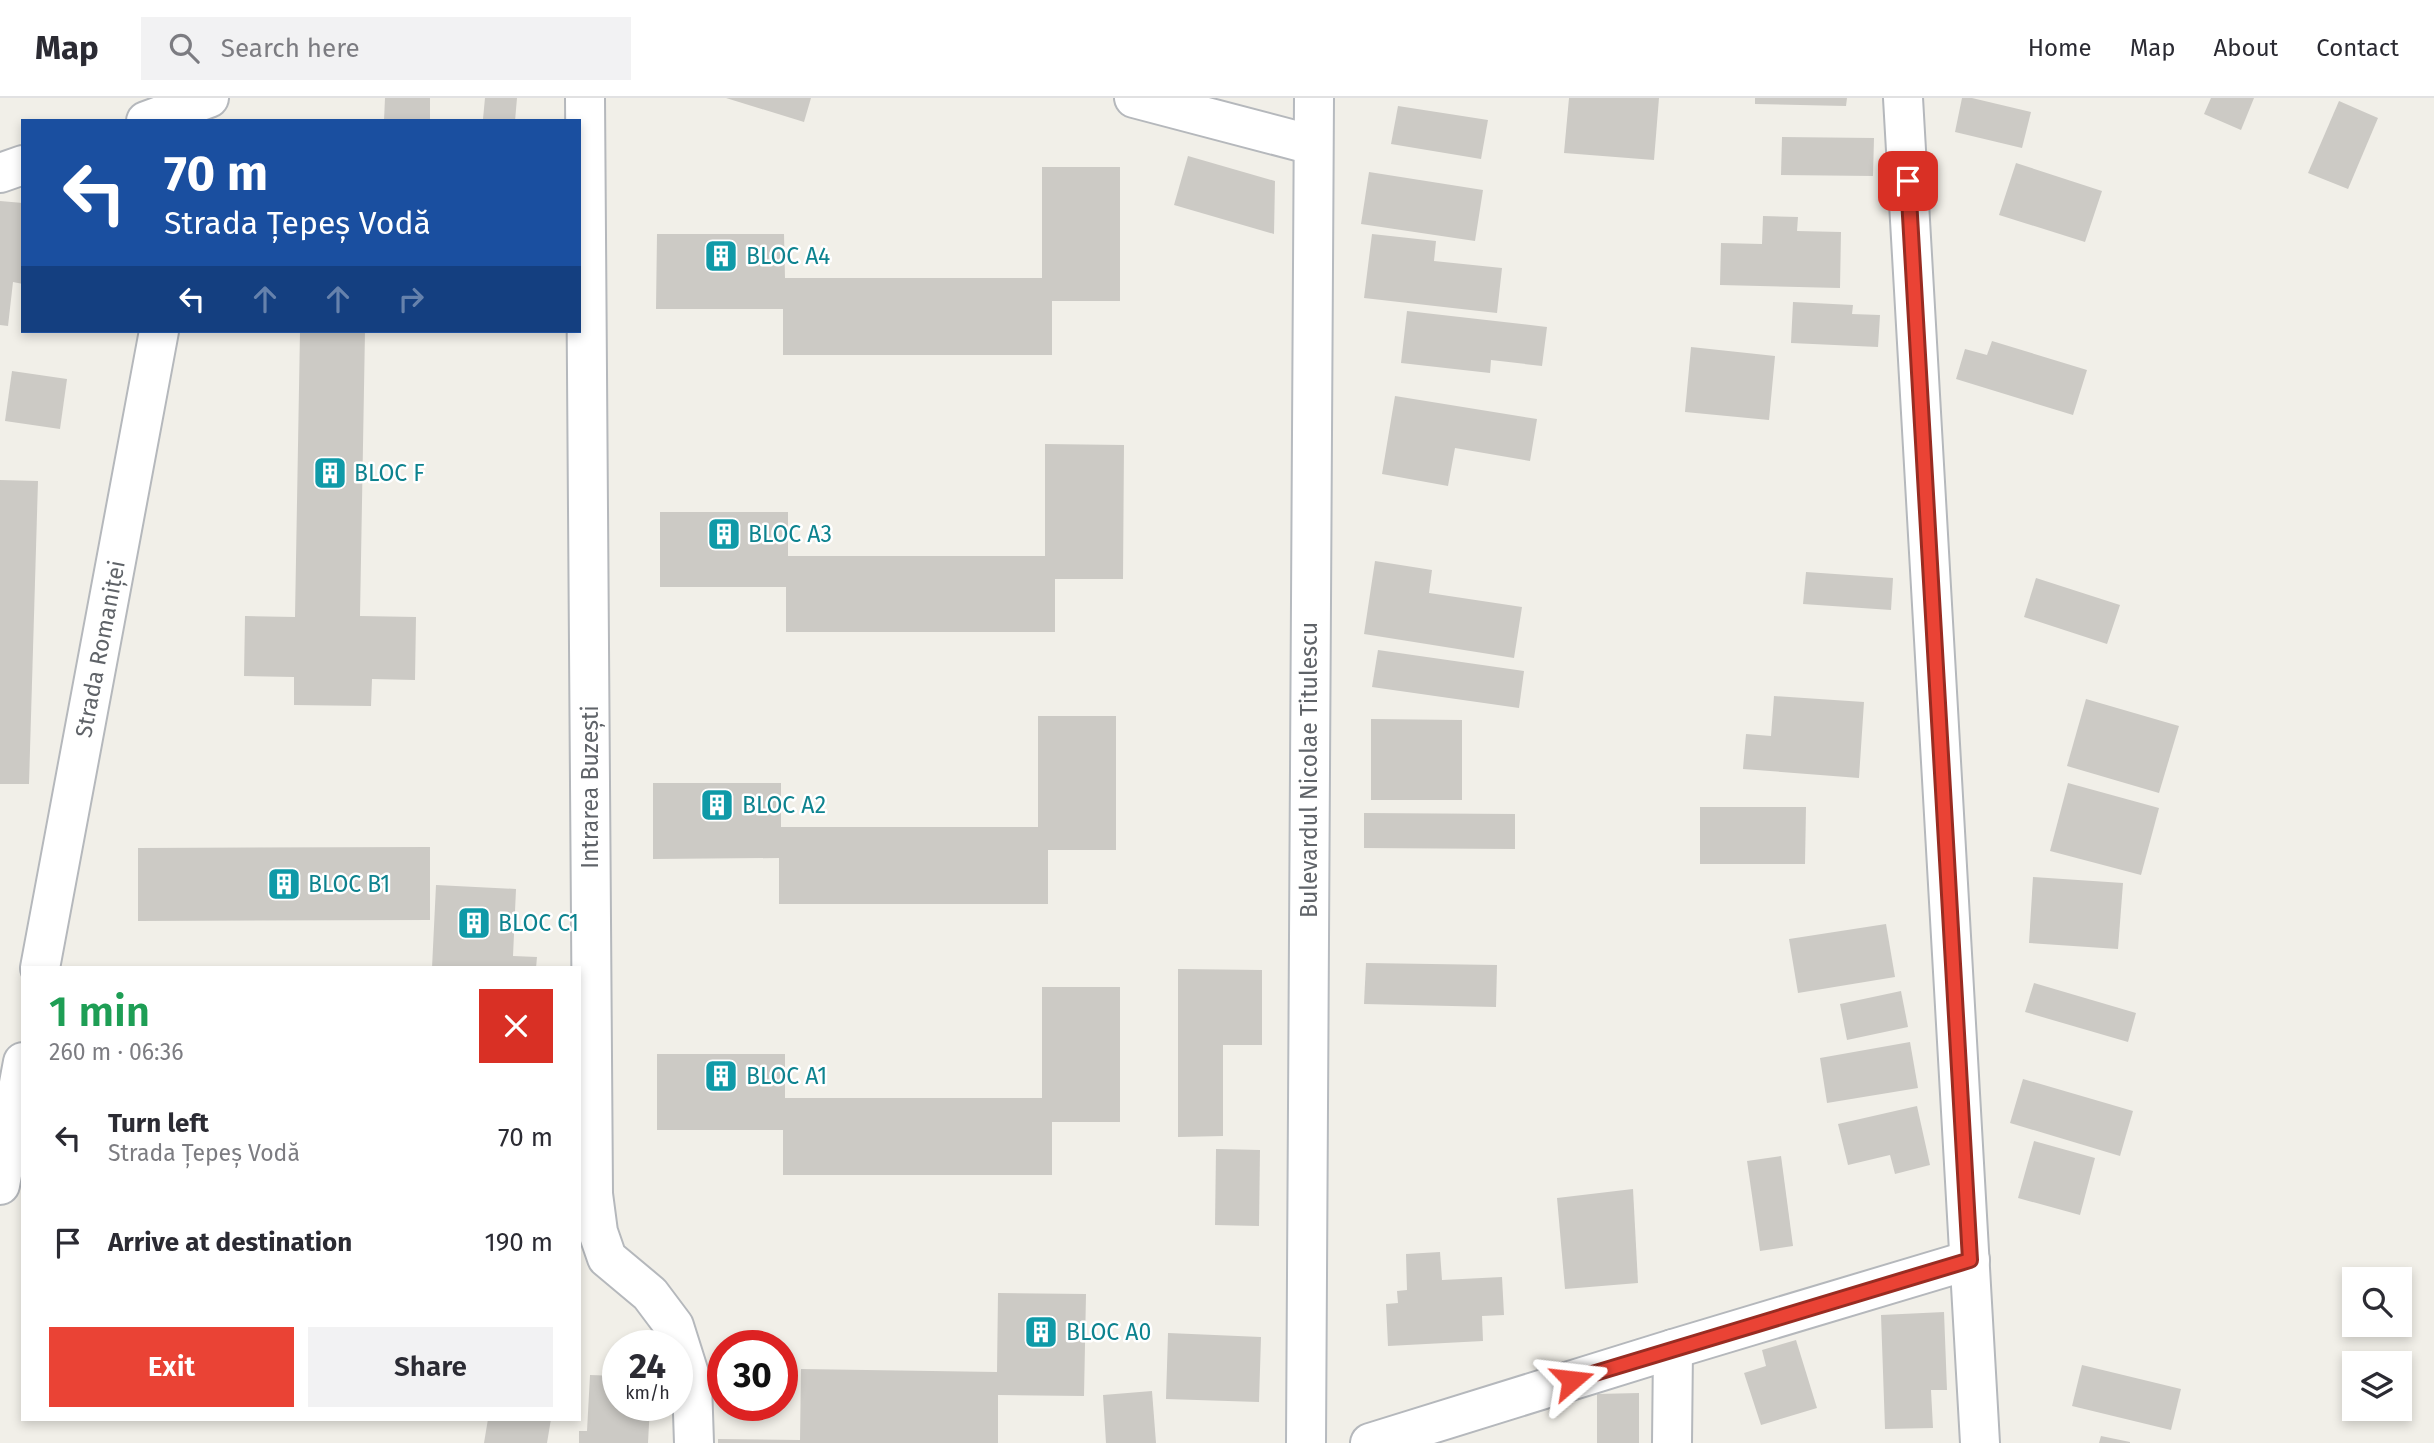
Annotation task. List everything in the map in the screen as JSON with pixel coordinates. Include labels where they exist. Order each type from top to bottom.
[{"type":"street","name":"Intrarea Buzești","points":[[585,98],[593,1194],[598,1232],[607,1258],[650,1294],[674,1326],[692,1383],[694,1443]]},
{"type":"street","points":[[1134,98],[1312,145]]},
{"type":"street","name":"Bulevardul Nicolae Titulescu","points":[[1306,1443],[1314,98]]},
{"type":"street","points":[[1903,98],[1980,1443]]},
{"type":"street","points":[[154,119],[203,106]]},
{"type":"street","points":[[0,173],[21,166]]},
{"type":"street","name":"Strada Romaniței","points":[[40,966],[159,333]]},
{"type":"street","points":[[0,1185],[21,1073]]},
{"type":"street","points":[[1370,1443],[1970,1260]]},
{"type":"street","points":[[1672,1443],[1673,1349]]},
{"type":"building","points":[[385,98],[430,98],[430,119],[384,119]]},
{"type":"building","points":[[485,98],[517,98],[515,119],[483,119]]},
{"type":"building","points":[[726,98],[811,98],[804,122]]},
{"type":"building","points":[[1569,98],[1659,98],[1654,160],[1564,153]]},
{"type":"building","points":[[1755,98],[1847,98],[1846,106],[1755,104]]},
{"type":"building","points":[[1962,98],[2031,112],[2022,148],[1955,132]]},
{"type":"building","points":[[2211,98],[2254,98],[2241,130],[2204,114]]},
{"type":"building","points":[[2339,101],[2378,118],[2348,189],[2308,173]]},
{"type":"building","points":[[1398,106],[1488,120],[1481,159],[1391,144]]},
{"type":"building","points":[[1782,137],[1874,138],[1873,176],[1781,175]]},
{"type":"building","points":[[1188,156],[1275,181],[1274,234],[1174,205]]},
{"type":"building","points":[[2016,163],[2102,191],[2085,242],[1999,215]]},
{"type":"building","name":"BLOC A4","points":[[1042,167],[1120,167],[1120,301],[1052,301],[1052,355],[783,355],[783,309],[656,309],[657,234],[784,234],[785,278],[1042,278]]},
{"type":"building","points":[[1369,172],[1483,190],[1475,241],[1361,224]]},
{"type":"building","points":[[0,201],[21,203],[21,284],[13,282],[8,326],[0,325]]},
{"type":"building","points":[[1763,216],[1798,217],[1797,231],[1841,232],[1840,288],[1720,285],[1721,243],[1762,244]]},
{"type":"building","points":[[1372,234],[1436,241],[1434,261],[1502,268],[1497,313],[1364,298]]},
{"type":"building","points":[[1793,302],[1853,305],[1852,314],[1880,315],[1878,347],[1791,343]]},
{"type":"building","points":[[1407,311],[1547,327],[1542,366],[1491,360],[1490,373],[1401,363]]},
{"type":"building","name":"BLOC F","points":[[300,333],[365,333],[360,616],[416,617],[415,680],[372,679],[371,706],[294,705],[294,677],[244,676],[245,616],[295,617]]},
{"type":"building","points":[[1992,341],[2087,370],[2073,415],[1956,379],[1965,349],[1987,355]]},
{"type":"building","points":[[1691,347],[1775,356],[1769,420],[1685,412]]},
{"type":"building","points":[[12,371],[67,379],[60,429],[5,421]]},
{"type":"building","points":[[1395,396],[1537,419],[1530,461],[1455,448],[1448,486],[1382,474]]},
{"type":"building","name":"BLOC A3","points":[[1045,444],[1124,445],[1123,579],[1055,579],[1055,632],[786,632],[786,587],[660,587],[660,512],[788,512],[788,556],[1045,556]]},
{"type":"building","points":[[0,480],[38,481],[29,784],[0,784]]},
{"type":"building","points":[[1375,561],[1432,570],[1429,593],[1522,607],[1514,658],[1364,634]]},
{"type":"building","points":[[1806,572],[1893,578],[1891,610],[1803,604]]},
{"type":"building","points":[[2036,578],[2120,605],[2107,644],[2024,617]]},
{"type":"building","points":[[1378,650],[1524,671],[1519,708],[1372,687]]},
{"type":"building","points":[[1774,696],[1864,702],[1859,778],[1743,769],[1746,734],[1771,736]]},
{"type":"building","points":[[2086,699],[2179,726],[2159,793],[2067,766]]},
{"type":"building","name":"BLOC A2","points":[[1038,716],[1116,716],[1116,850],[1048,850],[1048,904],[779,904],[779,858],[653,859],[653,783],[781,783],[781,827],[1038,827]]},
{"type":"building","points":[[1371,719],[1462,720],[1462,800],[1371,800]]},
{"type":"building","points":[[2068,783],[2159,808],[2141,875],[2050,851]]},
{"type":"building","points":[[1700,807],[1806,807],[1805,864],[1700,864]]},
{"type":"building","points":[[1364,813],[1515,814],[1515,849],[1364,848]]},
{"type":"building","name":"BLOC B1","points":[[430,847],[430,920],[138,921],[138,848]]},
{"type":"building","points":[[2033,877],[2123,883],[2118,949],[2029,943]]},
{"type":"building","name":"BLOC C1","points":[[436,885],[516,889],[513,956],[537,957],[536,966],[432,966]]},
{"type":"building","points":[[1886,924],[1895,977],[1798,993],[1789,939]]},
{"type":"building","points":[[1366,963],[1497,965],[1496,1007],[1364,1004]]},
{"type":"building","points":[[1178,969],[1262,970],[1262,1045],[1223,1045],[1223,1136],[1178,1137]]},
{"type":"building","points":[[2034,983],[2136,1013],[2128,1042],[2025,1012]]},
{"type":"building","name":"BLOC A1","points":[[1042,987],[1120,987],[1120,1122],[1052,1122],[1052,1175],[783,1175],[783,1130],[657,1130],[657,1054],[785,1054],[785,1098],[1042,1098]]},
{"type":"building","points":[[1901,991],[1908,1027],[1847,1040],[1840,1004]]},
{"type":"building","points":[[1910,1042],[1918,1088],[1827,1103],[1820,1058]]},
{"type":"building","points":[[2023,1079],[2133,1111],[2120,1156],[2010,1123]]},
{"type":"building","points":[[1917,1106],[1930,1165],[1895,1174],[1890,1155],[1848,1165],[1838,1124]]},
{"type":"building","points":[[2034,1141],[2095,1158],[2080,1215],[2018,1198]]},
{"type":"building","points":[[1216,1149],[1260,1150],[1259,1226],[1215,1225]]},
{"type":"building","points":[[1781,1156],[1793,1246],[1760,1251],[1747,1161]]},
{"type":"building","points":[[1633,1189],[1638,1283],[1565,1289],[1557,1198]]},
{"type":"building","points":[[1440,1252],[1442,1280],[1502,1277],[1504,1315],[1482,1316],[1483,1341],[1388,1346],[1386,1304],[1398,1303],[1397,1291],[1407,1290],[1406,1254]]},
{"type":"building","name":"BLOC A0","points":[[998,1293],[1086,1294],[1084,1396],[998,1395],[998,1443],[718,1443],[718,1439],[800,1440],[801,1369],[997,1372]]},
{"type":"building","points":[[1944,1312],[1947,1390],[1931,1390],[1933,1428],[1885,1429],[1881,1315]]},
{"type":"building","points":[[1168,1333],[1261,1337],[1259,1402],[1166,1399]]},
{"type":"building","points":[[1796,1340],[1817,1408],[1761,1425],[1744,1373],[1766,1366],[1762,1350]]},
{"type":"building","points":[[2082,1365],[2181,1389],[2171,1430],[2072,1406]]},
{"type":"building","points":[[590,1375],[602,1375],[602,1421],[649,1421],[648,1443],[579,1443],[579,1431],[587,1431]]},
{"type":"building","points":[[1152,1391],[1156,1443],[1106,1443],[1103,1395]]},
{"type":"building","points":[[1639,1393],[1639,1443],[1597,1443],[1597,1394]]},
{"type":"building","points":[[488,1421],[551,1421],[547,1443],[484,1443]]},
{"type":"building","points":[[2101,1436],[2130,1442],[2130,1443],[2099,1443]]},
{"type":"place","name":"BLOC A4","points":[[721,256]]},
{"type":"place","name":"BLOC F","points":[[330,473]]},
{"type":"place","name":"BLOC A3","points":[[724,534]]},
{"type":"place","name":"BLOC A2","points":[[717,805]]},
{"type":"place","name":"BLOC B1","points":[[284,884]]},
{"type":"place","name":"BLOC C1","points":[[474,923]]},
{"type":"place","name":"BLOC A1","points":[[721,1076]]},
{"type":"place","name":"BLOC A0","points":[[1041,1332]]},
{"type":"route","points":[[1572,1380],[1970,1260],[1908,181]]}]
